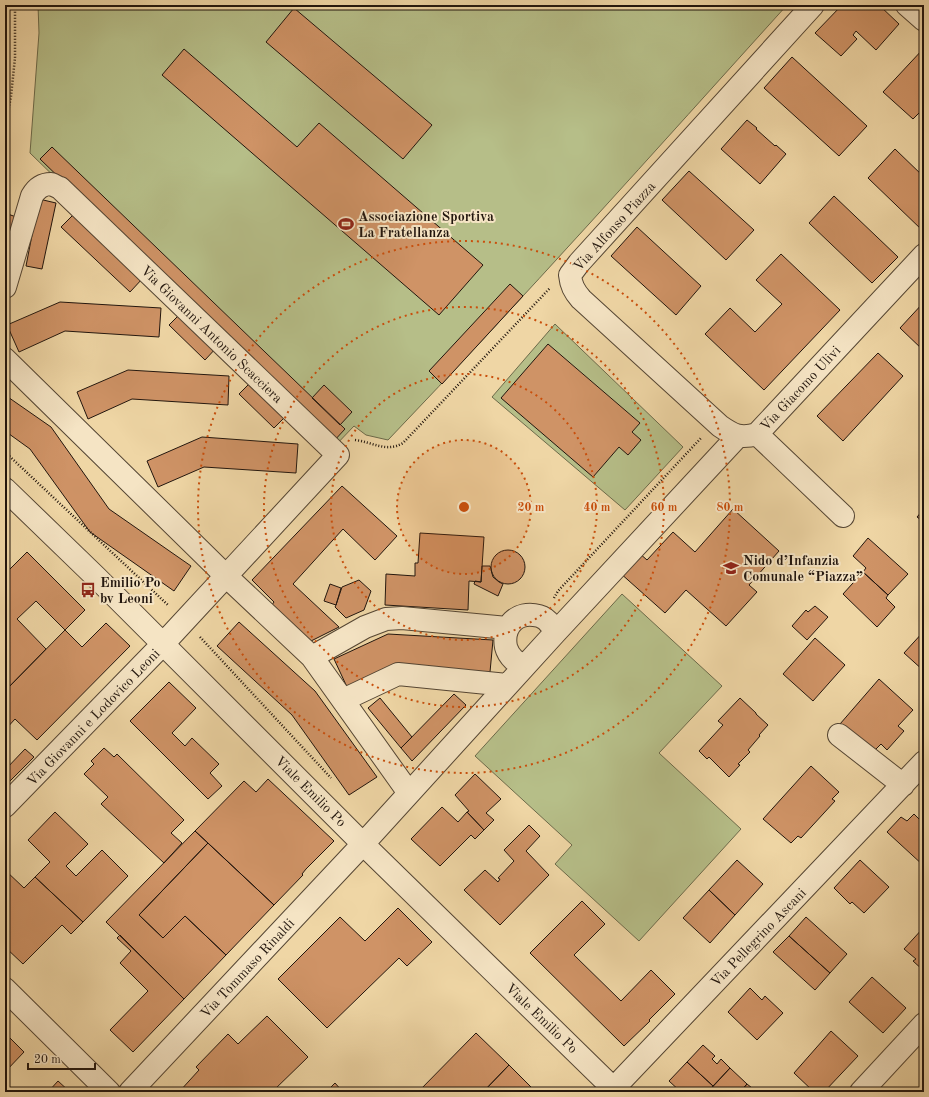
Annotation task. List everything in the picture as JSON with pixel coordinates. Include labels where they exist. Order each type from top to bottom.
[{"type":"street","name":"Via Alfonso Piazza","points":[[748,435],[731,434],[716,422],[581,299],[574,291],[571,284],[570,275],[579,263],[813,5]]},
{"type":"street","points":[[908,5],[924,20]]},
{"type":"street","name":"Via Giovanni Antonio Scacciera","points":[[5,287],[32,196],[36,190],[43,186],[52,184],[60,188],[338,455]]},
{"type":"street","name":"Via Giacomo Ulivi","points":[[843,516],[748,435],[924,255]]},
{"type":"street","points":[[5,359],[226,576],[312,657],[409,793]]},
{"type":"street","points":[[363,844],[525,666],[549,625],[748,435]]},
{"type":"street","points":[[163,644],[338,455]]},
{"type":"street","name":"Viale Emilio Po","points":[[5,489],[97,578],[363,844],[616,1090]]},
{"type":"street","points":[[525,666],[514,660],[507,651],[505,639],[507,628],[513,620],[523,615],[533,614],[549,625]]},
{"type":"street","points":[[312,657],[365,627],[386,619],[402,618],[507,628]]},
{"type":"street","name":"Via Giovanni e Lodovico Leoni","points":[[5,806],[163,644]]},
{"type":"street","points":[[343,700],[398,674],[507,685]]},
{"type":"street","points":[[839,735],[902,785]]},
{"type":"street","name":"Via Pellegrino Ascani","points":[[616,1090],[924,762]]},
{"type":"street","name":"Via Tommaso Rinaldi","points":[[130,1092],[363,844]]},
{"type":"street","points":[[5,989],[109,1092]]},
{"type":"street","points":[[861,1092],[924,1024]]},
{"type":"path","points":[[5,129],[15,58],[16,5]]},
{"type":"path","points":[[338,455],[347,443],[355,440],[363,441],[376,446],[387,447],[396,447],[403,443],[554,284],[570,275]]},
{"type":"path","points":[[549,625],[558,591],[716,422]]},
{"type":"green space","name":"Associazione Sportiva La Fratellanza","points":[[38,5],[787,5],[639,169],[439,387],[388,440],[366,435],[354,426],[333,448],[30,153],[39,33]]},
{"type":"green space","points":[[555,324],[683,447],[625,510],[492,397]]},
{"type":"green space","points":[[622,594],[722,686],[659,753],[741,829],[639,941],[555,864],[572,845],[475,756]]},
{"type":"building","points":[[842,5],[879,5],[899,24],[876,50],[856,31],[853,35],[857,39],[841,56],[815,33]]},
{"type":"building","points":[[294,8],[432,125],[403,159],[266,42]]},
{"type":"building","points":[[924,48],[924,108],[913,119],[883,92]]},
{"type":"building","points":[[184,49],[297,147],[319,123],[483,265],[439,315],[162,75]]},
{"type":"building","points":[[792,57],[867,126],[839,156],[764,88]]},
{"type":"building","points":[[747,120],[786,154],[760,184],[721,149]]},
{"type":"building","points":[[52,147],[345,429],[333,442],[40,159]]},
{"type":"building","points":[[895,149],[924,177],[923,231],[868,178]]},
{"type":"building","points":[[689,171],[754,230],[726,260],[662,200]]},
{"type":"building","points":[[834,196],[898,257],[872,283],[809,223]]},
{"type":"building","points":[[39,199],[56,203],[42,269],[26,266]]},
{"type":"building","points":[[5,213],[19,218],[5,260]]},
{"type":"building","points":[[74,214],[143,278],[130,292],[61,227]]},
{"type":"building","points":[[637,227],[701,286],[676,315],[611,256]]},
{"type":"building","points":[[781,254],[840,310],[764,390],[705,334],[730,308],[755,332],[782,304],[756,280]]},
{"type":"building","points":[[510,284],[523,296],[442,384],[429,371]]},
{"type":"building","points":[[60,302],[161,308],[159,337],[65,331],[19,352],[7,325]]},
{"type":"building","points":[[924,302],[924,351],[900,328]]},
{"type":"building","points":[[182,312],[217,347],[205,360],[169,325]]},
{"type":"building","points":[[548,344],[640,423],[632,432],[641,440],[628,455],[619,447],[593,477],[501,398]]},
{"type":"building","points":[[878,353],[903,376],[843,441],[817,416]]},
{"type":"building","points":[[128,370],[229,376],[228,405],[132,399],[88,419],[77,392]]},
{"type":"building","points":[[252,381],[287,415],[274,428],[239,394]]},
{"type":"building","points":[[324,385],[352,412],[340,425],[312,398]]},
{"type":"building","points":[[5,395],[51,427],[109,509],[191,566],[174,591],[90,532],[30,449],[5,431]]},
{"type":"building","points":[[202,437],[298,444],[296,473],[204,467],[158,487],[147,461]]},
{"type":"building","points":[[342,486],[397,536],[375,560],[343,529],[293,584],[339,627],[309,642],[269,609],[274,602],[252,580]]},
{"type":"building","points":[[733,509],[779,551],[749,585],[757,592],[726,626],[686,590],[665,613],[619,572],[638,552],[647,560],[673,532],[695,552]]},
{"type":"building","points":[[924,509],[924,522],[917,517]]},
{"type":"building","points":[[420,533],[484,537],[481,582],[469,581],[468,610],[385,605],[386,574],[415,576],[415,563],[418,563]]},
{"type":"building","points":[[868,538],[908,574],[888,595],[863,572],[866,568],[853,556]]},
{"type":"building","points":[[505,550],[511,550],[515,551],[522,557],[525,567],[524,574],[518,581],[511,584],[505,584],[501,583],[494,577],[491,570],[491,564],[492,560],[498,553]]},
{"type":"building","points":[[27,552],[85,610],[65,630],[36,601],[17,619],[46,649],[5,691],[5,568],[8,571]]},
{"type":"building","points":[[482,566],[490,566],[493,577],[503,584],[498,596],[474,584],[475,581],[481,582]]},
{"type":"building","points":[[863,572],[888,595],[886,598],[895,607],[877,627],[843,594]]},
{"type":"building","points":[[359,580],[371,591],[364,610],[346,618],[335,607],[342,587]]},
{"type":"building","points":[[330,584],[341,588],[336,605],[324,601]]},
{"type":"building","points":[[815,606],[828,617],[807,640],[792,626],[806,610],[808,612]]},
{"type":"building","points":[[239,622],[315,691],[377,777],[349,795],[292,715],[217,646]]},
{"type":"building","points":[[106,623],[130,646],[37,740],[15,719],[5,730],[5,691],[65,630],[82,647]]},
{"type":"building","points":[[924,631],[924,671],[904,653]]},
{"type":"building","points":[[388,634],[493,640],[490,672],[393,666],[347,687],[334,659]]},
{"type":"building","points":[[815,638],[845,665],[813,701],[783,674]]},
{"type":"building","points":[[879,679],[913,710],[898,726],[904,731],[887,750],[881,744],[872,753],[840,724]]},
{"type":"building","points":[[169,682],[196,708],[172,733],[185,746],[192,738],[219,764],[210,773],[222,786],[208,799],[130,721]]},
{"type":"building","points":[[454,694],[466,705],[412,761],[401,748]]},
{"type":"building","points":[[380,698],[412,737],[401,748],[368,708]]},
{"type":"building","points":[[740,698],[768,725],[748,750],[750,752],[738,764],[740,765],[729,777],[709,757],[707,759],[699,751],[723,725],[718,721]]},
{"type":"building","points":[[104,748],[114,757],[117,754],[184,820],[171,833],[182,843],[164,863],[101,804],[108,797],[84,774],[94,764],[91,761]]},
{"type":"building","points":[[25,749],[34,757],[5,786],[5,770]]},
{"type":"building","points":[[811,766],[839,792],[832,799],[835,801],[801,838],[798,836],[791,843],[763,819]]},
{"type":"building","points":[[475,774],[501,799],[486,813],[494,820],[484,830],[467,812],[469,811],[455,795]]},
{"type":"building","points":[[268,779],[334,841],[306,869],[302,874],[303,875],[274,905],[195,831],[244,781],[256,792]]},
{"type":"building","points":[[442,807],[458,822],[467,812],[484,830],[475,839],[471,835],[440,866],[411,839]]},
{"type":"building","points":[[55,812],[88,844],[66,866],[76,876],[102,850],[128,876],[83,922],[35,877],[50,862],[28,840]]},
{"type":"building","points":[[914,814],[924,824],[924,866],[887,832],[901,817],[907,821]]},
{"type":"building","points":[[529,825],[540,836],[526,851],[549,875],[500,925],[464,890],[485,870],[498,882],[500,879],[498,878],[514,861],[504,850]]},
{"type":"building","points":[[195,831],[208,843],[139,915],[163,938],[185,916],[226,955],[184,999],[106,922]]},
{"type":"building","points":[[208,843],[274,905],[226,955],[185,916],[163,938],[139,915]]},
{"type":"building","points":[[737,860],[763,884],[735,915],[709,890]]},
{"type":"building","points":[[860,860],[889,887],[864,913],[852,902],[850,904],[834,888]]},
{"type":"building","points":[[5,870],[24,888],[35,877],[83,922],[71,934],[62,925],[23,964],[5,947]]},
{"type":"building","points":[[709,890],[735,915],[710,943],[683,918]]},
{"type":"building","points":[[582,901],[605,924],[574,955],[621,1001],[651,970],[675,994],[624,1046],[530,953]]},
{"type":"building","points":[[398,908],[432,942],[407,966],[399,958],[327,1028],[278,979],[340,917],[365,941]]},
{"type":"building","points":[[806,917],[847,954],[830,973],[789,936]]},
{"type":"building","points":[[924,927],[924,971],[913,961],[916,959],[904,949]]},
{"type":"building","points":[[120,935],[184,999],[133,1052],[110,1030],[148,991],[120,963],[131,951],[117,938]]},
{"type":"building","points":[[789,936],[830,973],[815,990],[773,952]]},
{"type":"building","points":[[872,977],[906,1008],[883,1033],[849,1002]]},
{"type":"building","points":[[750,988],[762,1000],[765,996],[783,1013],[757,1040],[728,1012]]},
{"type":"building","points":[[267,1016],[308,1057],[272,1092],[179,1092],[199,1070],[196,1067],[228,1034],[238,1044]]},
{"type":"building","points":[[831,1031],[858,1056],[824,1092],[814,1092],[794,1073]]},
{"type":"building","points":[[5,1033],[24,1052],[5,1072]]},
{"type":"building","points":[[476,1033],[509,1065],[483,1092],[418,1092]]},
{"type":"building","points":[[703,1045],[715,1056],[712,1059],[717,1064],[721,1059],[730,1068],[713,1086],[687,1062]]},
{"type":"building","points":[[687,1062],[713,1086],[708,1092],[681,1092],[669,1081]]},
{"type":"building","points":[[509,1065],[536,1092],[483,1092]]},
{"type":"building","points":[[730,1068],[747,1084],[740,1092],[708,1092]]},
{"type":"building","points":[[58,1081],[70,1092],[48,1092]]},
{"type":"building","points":[[335,1083],[343,1092],[326,1092]]},
{"type":"building","points":[[747,1084],[757,1092],[740,1092]]},
{"type":"place","name":"Associazione Sportiva La Fratellanza","points":[[346,224]]},
{"type":"place","name":"Nido d’Infanzia Comunale “Piazza”","points":[[731,568]]},
{"type":"place","name":"Emilio Po bv Leoni","points":[[88,590]]}]
